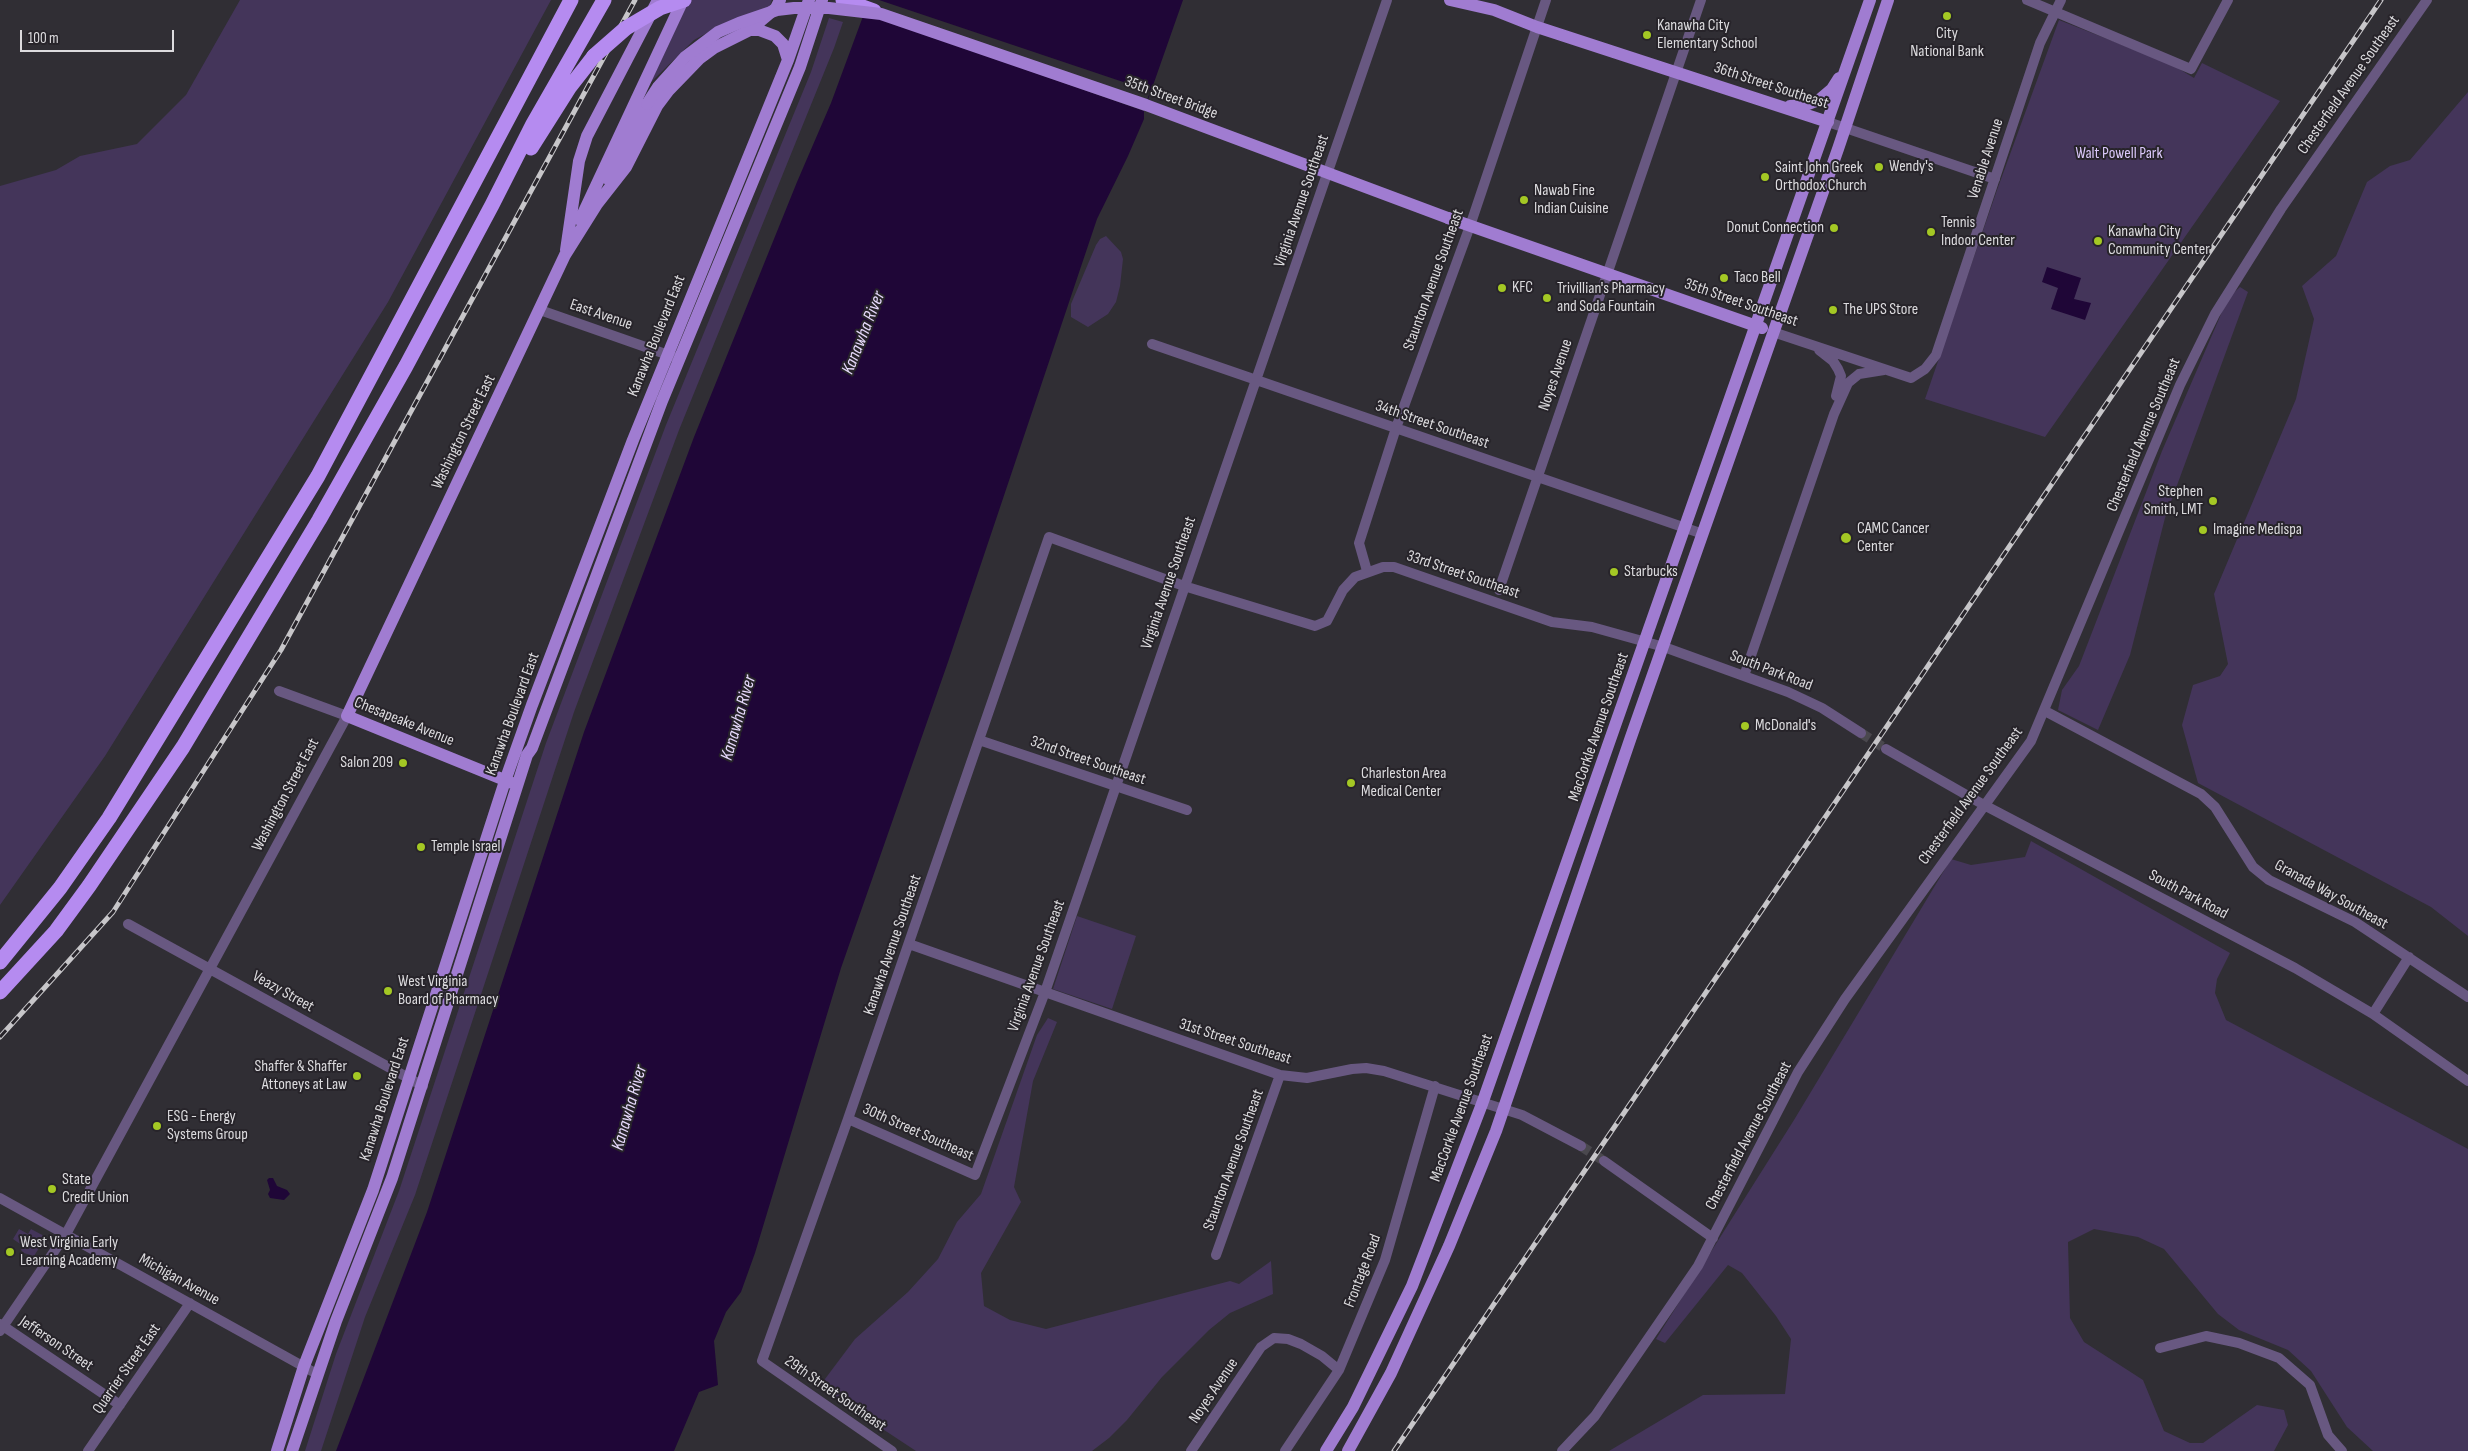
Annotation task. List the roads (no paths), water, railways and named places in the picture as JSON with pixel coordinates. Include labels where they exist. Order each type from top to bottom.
[{"type":"highway","points":[[0,962],[60,888],[109,818],[318,476],[571,0]]},
{"type":"highway","points":[[0,992],[56,931],[89,886],[183,747],[324,511],[492,206],[534,124],[604,0]]},
{"type":"highway","points":[[492,206],[569,88],[594,56],[626,28],[660,8],[683,0]]},
{"type":"highway","points":[[843,0],[881,14]]},
{"type":"main road","name":"Washington Street East","points":[[565,255],[579,161],[586,136],[658,0]]},
{"type":"main road","points":[[565,255],[592,193],[683,0]]},
{"type":"main road","name":"Washington Street East","points":[[347,716],[565,255],[597,204],[626,167],[657,106],[682,74],[714,48],[750,30],[776,8],[780,0]]},
{"type":"main road","name":"Kanawha Boulevard East","points":[[277,1451],[304,1366],[373,1190],[409,1079],[511,783],[666,354],[788,60],[809,0]]},
{"type":"main road","name":"Kanawha Boulevard East","points":[[292,1451],[317,1374],[368,1243],[424,1086],[496,856],[496,848],[511,783],[532,748],[679,359],[800,67],[822,0]]},
{"type":"main road","name":"36th Street Southeast","points":[[1450,0],[1494,10],[1537,27],[1828,122]]},
{"type":"main road","name":"MacCorkle Avenue Southeast","points":[[1326,1451],[1352,1407],[1412,1286],[1482,1104],[1870,0]]},
{"type":"main road","name":"MacCorkle Avenue Southeast","points":[[1348,1451],[1391,1373],[1449,1246],[1503,1111],[1888,0]]},
{"type":"main road","name":"35th Street Bridge","points":[[597,204],[647,104],[658,87],[684,57],[718,32],[777,10],[829,8],[881,14],[1146,105],[1448,218]]},
{"type":"main road","points":[[750,30],[759,30],[775,36],[783,44],[788,60]]},
{"type":"main road","points":[[1776,106],[1798,106],[1819,100],[1832,89],[1848,63]]},
{"type":"main road","name":"35th Street Southeast","points":[[1448,218],[1773,332]]},
{"type":"main road","name":"Chesapeake Avenue","points":[[347,716],[511,783]]},
{"type":"main road","name":"Kanawha Boulevard East","points":[[496,856],[501,851],[534,757],[532,748]]},
{"type":"street","name":"Virginia Avenue Southeast","points":[[975,1175],[1045,992],[1387,0]]},
{"type":"street","name":"Staunton Avenue Southeast","points":[[1368,571],[1359,543],[1396,428],[1470,226],[1546,0]]},
{"type":"street","name":"Noyes Avenue","points":[[1499,590],[1701,0]]},
{"type":"street","points":[[2027,0],[2054,13],[2191,69],[2228,0]]},
{"type":"street","name":"Venable Avenue","points":[[1911,378],[1925,369],[1936,355],[2040,43],[2062,0]]},
{"type":"street","name":"Chesterfield Avenue Southeast","points":[[1562,1451],[1595,1416],[1698,1266],[1798,1072],[1855,984],[2031,741],[2180,385],[2215,314],[2281,209],[2426,0]]},
{"type":"street","name":"36th Street Southeast","points":[[1828,122],[1996,179]]},
{"type":"street","name":"East Avenue","points":[[540,310],[679,359]]},
{"type":"street","name":"35th Street Southeast","points":[[1773,332],[1911,378]]},
{"type":"street","name":"34th Street Southeast","points":[[1152,344],[1703,534]]},
{"type":"street","points":[[1812,345],[1833,360],[1841,376],[1833,404],[1834,414]]},
{"type":"street","points":[[1744,676],[1834,414],[1852,377],[1859,374],[1887,370]]},
{"type":"street","name":"33rd Street Southeast","points":[[1049,537],[1184,586],[1315,626],[1327,621],[1348,584],[1356,577],[1368,571],[1394,567],[1552,622],[1592,626],[1664,647]]},
{"type":"street","name":"Kanawha Avenue Southeast","points":[[762,1361],[910,944],[1049,537]]},
{"type":"street","name":"South Park Road","points":[[1664,647],[1788,692],[1822,708],[1861,733]]},
{"type":"street","name":"Chesapeake Avenue","points":[[279,691],[347,716]]},
{"type":"street","name":"Granada Way Southeast","points":[[2045,711],[2201,794],[2215,807],[2253,867],[2269,880],[2355,922],[2468,997]]},
{"type":"street","name":"Washington Street East","points":[[1,1327],[66,1234],[347,716]]},
{"type":"street","name":"32nd Street Southeast","points":[[979,740],[1187,810]]},
{"type":"street","name":"South Park Road","points":[[1886,749],[1984,805],[2296,968],[2373,1014],[2468,1081]]},
{"type":"street","name":"Veazy Street","points":[[128,924],[424,1086]]},
{"type":"street","name":"31st Street Southeast","points":[[910,944],[1280,1076],[1307,1078],[1366,1068],[1435,1086],[1482,1104],[1522,1116],[1581,1146]]},
{"type":"street","points":[[2373,1014],[2409,957]]},
{"type":"street","name":"Staunton Avenue Southeast","points":[[1216,1255],[1280,1076]]},
{"type":"street","name":"Frontage Road","points":[[1285,1451],[1339,1370],[1386,1260],[1435,1086]]},
{"type":"street","name":"30th Street Southeast","points":[[848,1119],[975,1175]]},
{"type":"street","points":[[1604,1161],[1713,1238]]},
{"type":"street","name":"Michigan Avenue","points":[[0,1198],[317,1374]]},
{"type":"street","name":"Quarrier Street East","points":[[88,1451],[190,1303]]},
{"type":"street","name":"Jefferson Street","points":[[1,1327],[120,1405]]},
{"type":"street","points":[[2160,1348],[2206,1336],[2239,1343],[2279,1358],[2310,1385],[2328,1436],[2342,1451]]},
{"type":"street","name":"Noyes Avenue","points":[[1191,1451],[1261,1347],[1274,1338],[1288,1339],[1322,1356],[1339,1370]]},
{"type":"street","name":"29th Street Southeast","points":[[762,1361],[892,1451]]},
{"type":"water","name":"Kanawha River","points":[[869,0],[1183,0],[1144,111],[1144,119],[1097,219],[948,662],[841,968],[755,1253],[741,1292],[726,1312],[714,1341],[718,1385],[699,1392],[674,1451],[336,1451],[427,1212],[584,732],[694,437],[831,103]]},
{"type":"water","points":[[2047,267],[2081,278],[2074,299],[2091,303],[2085,320],[2051,309],[2058,288],[2042,282]]},
{"type":"water","points":[[273,1178],[277,1186],[287,1190],[290,1194],[284,1200],[270,1198],[267,1180]]},
{"type":"tunnel","points":[[1861,733],[1886,749]]},
{"type":"tunnel","points":[[1581,1146],[1604,1161]]},
{"type":"railway","points":[[0,1037],[113,912],[281,650],[635,0]]},
{"type":"railway","points":[[1394,1451],[2381,0]]},
{"type":"place","name":"City National Bank","points":[[1947,16]]},
{"type":"place","name":"Kanawha City Elementary School","points":[[1647,35]]},
{"type":"place","name":"Wendy's","points":[[1879,167]]},
{"type":"place","name":"Saint John Greek Orthodox Church","points":[[1765,177]]},
{"type":"place","name":"Nawab Fine Indian Cuisine","points":[[1524,200]]},
{"type":"place","name":"Donut Connection","points":[[1834,228]]},
{"type":"place","name":"Tennis Indoor Center","points":[[1931,232]]},
{"type":"place","name":"Kanawha City Community Center","points":[[2098,241]]},
{"type":"place","name":"Taco Bell","points":[[1724,278]]},
{"type":"place","name":"KFC","points":[[1502,288]]},
{"type":"place","name":"Trivillian's Pharmacy and Soda Fountain","points":[[1547,298]]},
{"type":"place","name":"The UPS Store","points":[[1833,310]]},
{"type":"place","name":"Stephen Smith, LMT","points":[[2213,501]]},
{"type":"place","name":"Imagine Medispa","points":[[2203,530]]},
{"type":"place","name":"CAMC Cancer Center","points":[[1846,538]]},
{"type":"place","name":"Starbucks","points":[[1614,572]]},
{"type":"place","name":"McDonald's","points":[[1745,726]]},
{"type":"place","name":"Salon 209","points":[[403,763]]},
{"type":"place","name":"Charleston Area Medical Center","points":[[1351,783]]},
{"type":"place","name":"Temple Israel","points":[[421,847]]},
{"type":"place","name":"West Virginia Board of Pharmacy","points":[[388,991]]},
{"type":"place","name":"Shaffer & Shaffer Attoneys at Law","points":[[357,1076]]},
{"type":"place","name":"ESG - Energy Systems Group","points":[[157,1126]]},
{"type":"place","name":"State Credit Union","points":[[52,1189]]},
{"type":"place","name":"West Virginia Early Learning Academy","points":[[10,1252]]},
{"type":"park label","name":"Walt Powell Park","points":[[2119,154]]}]
